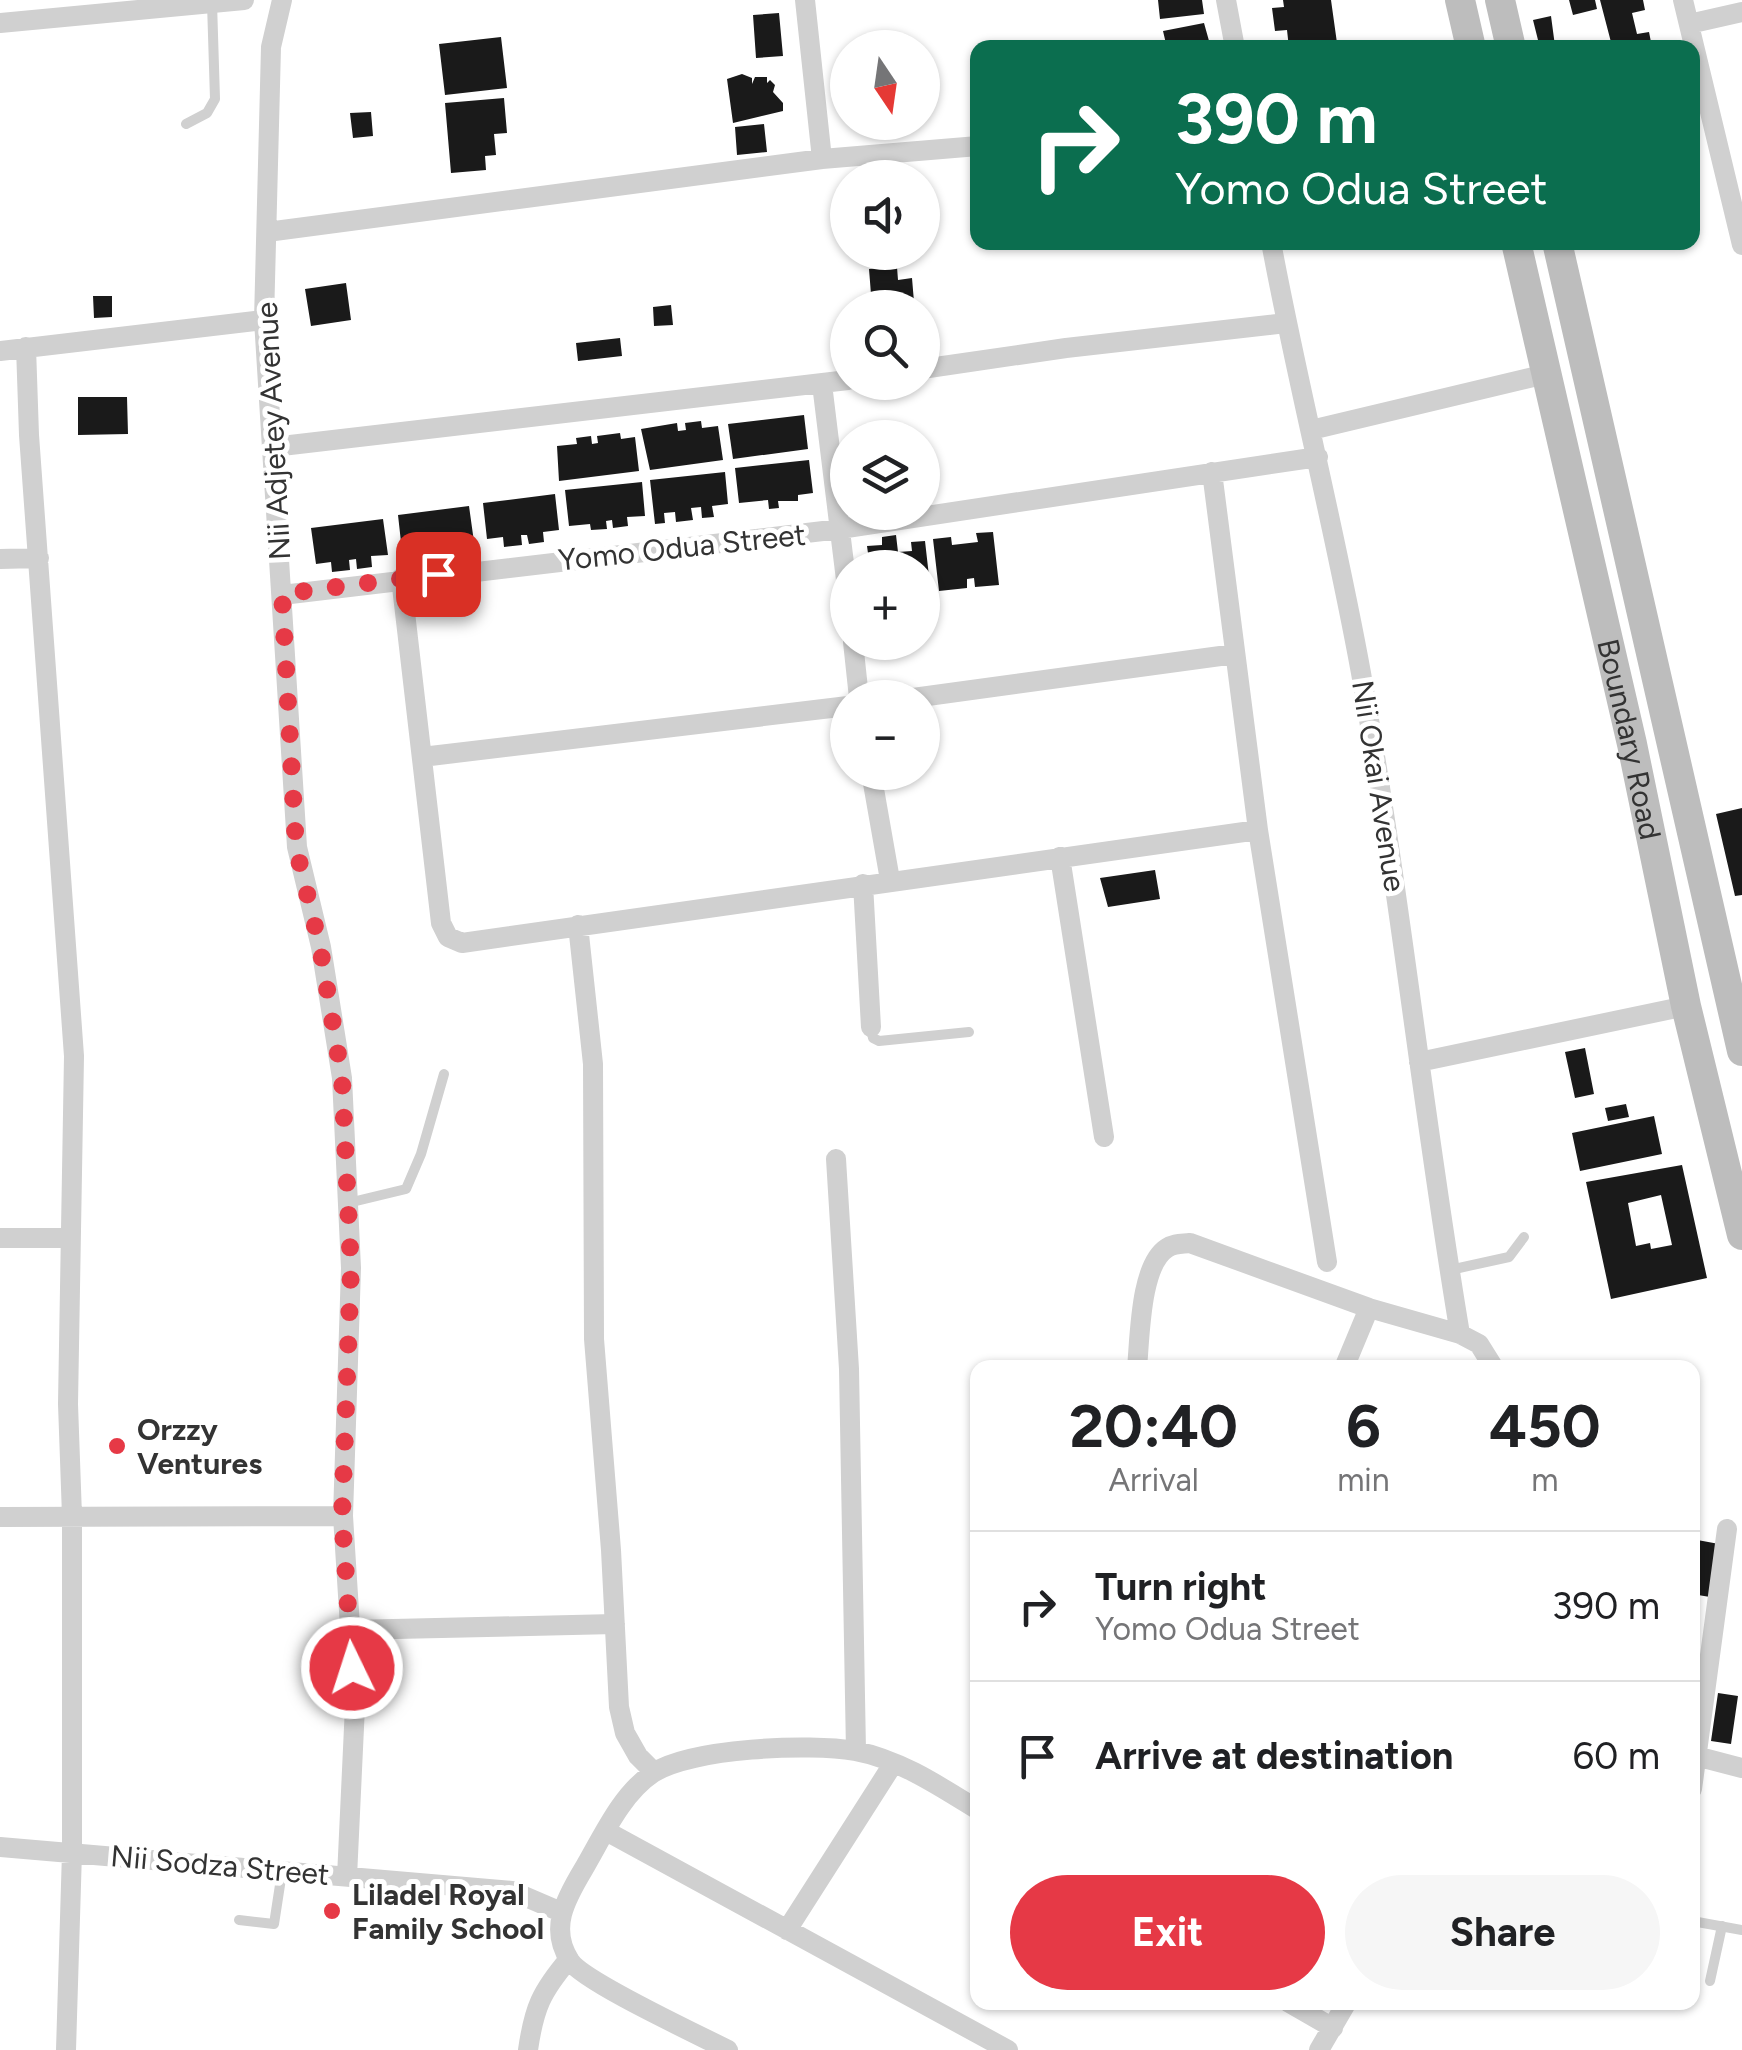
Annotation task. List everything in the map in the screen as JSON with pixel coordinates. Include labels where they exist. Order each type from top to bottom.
[{"type":"main road","points":[[1460,0],[1469,40]]},
{"type":"main road","points":[[1500,0],[1509,40]]},
{"type":"main road","name":"Boundary Road","points":[[1518,250],[1632,744],[1686,1006],[1742,1236]]},
{"type":"main road","name":"Boundary Road","points":[[1559,250],[1742,1051]]},
{"type":"street","points":[[0,23],[84,7],[244,0]]},
{"type":"street","name":"Nii Adjetey Avenue","points":[[282,0],[271,47],[264,320],[296,848],[320,947],[342,1078],[351,1268],[342,1516],[355,1706],[347,1877]]},
{"type":"street","points":[[806,0],[822,159]]},
{"type":"street","points":[[1226,0],[1234,40]]},
{"type":"street","points":[[1683,0],[1693,40]]},
{"type":"street","points":[[1689,24],[1742,12]]},
{"type":"street","points":[[1700,69],[1740,233]]},
{"type":"street","points":[[267,232],[822,159],[970,147]]},
{"type":"street","name":"Nii Okai Avenue","points":[[1272,250],[1361,672],[1460,1334]]},
{"type":"street","points":[[0,351],[264,320]]},
{"type":"street","points":[[940,366],[1286,323]]},
{"type":"street","points":[[26,348],[74,1056],[68,1404],[72,1852],[66,2050]]},
{"type":"street","points":[[1311,430],[1546,374]]},
{"type":"street","points":[[273,447],[830,383]]},
{"type":"street","points":[[822,384],[830,448]]},
{"type":"street","name":"Yomo Odua Street","points":[[940,514],[1318,458]]},
{"type":"street","points":[[1212,472],[1258,830],[1327,1262]]},
{"type":"street","name":"Yomo Odua Street","points":[[282,594],[831,530]]},
{"type":"street","points":[[0,559],[38,558]]},
{"type":"street","points":[[401,578],[441,923],[448,937],[462,943],[1258,830]]},
{"type":"street","points":[[940,694],[1235,654]]},
{"type":"street","points":[[422,757],[830,708]]},
{"type":"street","points":[[874,790],[890,880]]},
{"type":"street","points":[[1060,857],[1104,1137]]},
{"type":"street","points":[[864,884],[870,1027]]},
{"type":"street","points":[[578,925],[592,1064],[594,1340],[618,1707],[638,1756],[654,1772]]},
{"type":"street","points":[[1420,1062],[1686,1006]]},
{"type":"street","points":[[836,1159],[849,1369],[856,1751]]},
{"type":"street","points":[[0,1238],[70,1238]]},
{"type":"street","points":[[1137,1360],[1147,1281],[1157,1256],[1171,1245],[1190,1243],[1368,1308],[1460,1334],[1479,1344],[1489,1360]]},
{"type":"street","points":[[1347,1360],[1368,1308]]},
{"type":"street","points":[[0,1517],[342,1516]]},
{"type":"street","points":[[1700,1727],[1727,1529]]},
{"type":"street","points":[[350,1630],[615,1624]]},
{"type":"street","points":[[728,2050],[587,1976],[568,1959],[558,1927],[561,1912],[630,1794],[654,1772],[687,1759],[732,1752],[856,1751],[930,1780],[970,1805]]},
{"type":"street","points":[[1700,1757],[1742,1768]]},
{"type":"street","points":[[788,1930],[893,1764]]},
{"type":"street","points":[[606,1832],[1008,2050]]},
{"type":"street","name":"Nii Sodza Street","points":[[0,1847],[512,1892],[561,1912]]},
{"type":"street","points":[[528,2050],[534,2010],[546,1986],[568,1959]]},
{"type":"street","points":[[1302,2010],[1333,2028]]},
{"type":"street","points":[[1320,2050],[1343,2010]]},
{"type":"lane","points":[[186,124],[207,112],[215,98],[212,1]]},
{"type":"lane","points":[[870,1027],[873,1038],[879,1041],[969,1032]]},
{"type":"lane","points":[[348,1203],[406,1189],[421,1154],[444,1074]]},
{"type":"lane","points":[[1449,1270],[1509,1257],[1524,1237]]},
{"type":"lane","points":[[238,1920],[274,1924],[282,1871]]},
{"type":"lane","points":[[1700,1922],[1742,1930]]},
{"type":"lane","points":[[1710,1981],[1722,1926]]},
{"type":"building","points":[[1158,0],[1202,0],[1204,14],[1160,19]]},
{"type":"building","points":[[1283,0],[1331,0],[1337,40],[1288,40],[1287,30],[1275,31],[1272,8],[1284,7]]},
{"type":"building","points":[[1569,0],[1595,0],[1597,9],[1573,15]]},
{"type":"building","points":[[1600,0],[1643,0],[1645,10],[1632,13],[1637,34],[1649,32],[1651,40],[1610,40]]},
{"type":"building","points":[[779,13],[783,56],[756,58],[753,15]]},
{"type":"building","points":[[1551,16],[1554,40],[1538,40],[1533,20]]},
{"type":"building","points":[[1204,23],[1209,40],[1165,40],[1163,31]]},
{"type":"building","points":[[501,37],[507,88],[445,95],[439,44]]},
{"type":"building","points":[[742,74],[752,78],[752,84],[755,77],[767,77],[767,83],[770,80],[775,85],[773,92],[783,103],[783,111],[733,123],[727,79]]},
{"type":"building","points":[[504,98],[507,133],[494,134],[496,155],[485,156],[486,170],[451,173],[445,103]]},
{"type":"building","points":[[371,112],[373,136],[353,138],[350,113]]},
{"type":"building","points":[[764,124],[767,152],[737,155],[735,127]]},
{"type":"building","points":[[869,270],[897,270],[898,280],[912,278],[913,290],[871,290]]},
{"type":"building","points":[[346,283],[351,320],[311,326],[305,289]]},
{"type":"building","points":[[93,296],[112,296],[112,317],[94,318]]},
{"type":"building","points":[[671,305],[673,325],[654,326],[653,307]]},
{"type":"building","points":[[620,338],[622,356],[578,361],[576,343]]},
{"type":"building","points":[[78,397],[127,397],[128,434],[78,435]]},
{"type":"building","points":[[804,415],[808,449],[733,459],[728,424]]},
{"type":"building","points":[[701,421],[702,428],[718,426],[723,460],[650,470],[641,429],[677,423],[678,431],[686,430],[685,423]]},
{"type":"building","points":[[620,433],[621,439],[635,437],[639,471],[559,481],[557,446],[577,444],[576,438],[591,436],[592,444],[598,443],[597,436]]},
{"type":"building","points":[[809,460],[813,493],[798,495],[798,501],[778,501],[779,508],[769,509],[768,500],[739,503],[735,468]]},
{"type":"building","points":[[725,472],[728,504],[712,506],[714,517],[702,518],[701,507],[691,508],[693,520],[676,522],[675,512],[664,513],[665,523],[655,524],[650,480]]},
{"type":"building","points":[[642,482],[645,516],[627,517],[628,526],[613,528],[612,520],[606,521],[607,529],[591,530],[590,524],[569,526],[565,490]]},
{"type":"building","points":[[555,494],[559,530],[543,532],[544,542],[529,544],[527,535],[521,535],[522,545],[504,547],[503,537],[487,539],[483,503]]},
{"type":"building","points":[[469,506],[474,542],[457,544],[459,554],[443,556],[442,547],[436,548],[437,557],[419,559],[418,549],[402,551],[398,515]]},
{"type":"building","points":[[383,519],[388,555],[371,556],[372,567],[357,569],[356,559],[349,560],[350,570],[332,572],[331,562],[316,564],[311,528]]},
{"type":"building","points":[[993,532],[999,585],[975,587],[974,578],[967,579],[967,588],[940,591],[940,550],[934,550],[933,539],[951,537],[952,545],[978,542],[976,533]]},
{"type":"building","points":[[896,535],[898,550],[868,550],[867,546],[882,545],[882,537]]},
{"type":"building","points":[[925,541],[926,550],[912,550],[911,542]]},
{"type":"building","points":[[1742,808],[1742,895],[1735,896],[1716,814]]},
{"type":"building","points":[[1155,870],[1160,899],[1108,907],[1100,878]]},
{"type":"building","points":[[1585,1048],[1594,1094],[1575,1098],[1565,1052]]},
{"type":"building","points":[[1626,1104],[1629,1117],[1608,1121],[1605,1108]]},
{"type":"building","points":[[1654,1116],[1662,1154],[1580,1171],[1572,1133]]},
{"type":"building","points":[[1682,1165],[1707,1278],[1611,1299],[1586,1182]],"holes":[[[1661,1195],[1672,1245],[1651,1249],[1650,1243],[1636,1246],[1628,1203]]]},
{"type":"building","points":[[1700,1540],[1719,1544],[1710,1597],[1700,1595]]},
{"type":"building","points":[[1718,1693],[1738,1696],[1731,1744],[1711,1741]]},
{"type":"place","name":"Orzzy Ventures","points":[[117,1446]]},
{"type":"place","name":"Liladel Royal Family School","points":[[332,1911]]},
{"type":"route","points":[[352,1668],[342,1516],[351,1268],[342,1078],[320,947],[296,848],[282,594],[438,574]]}]
